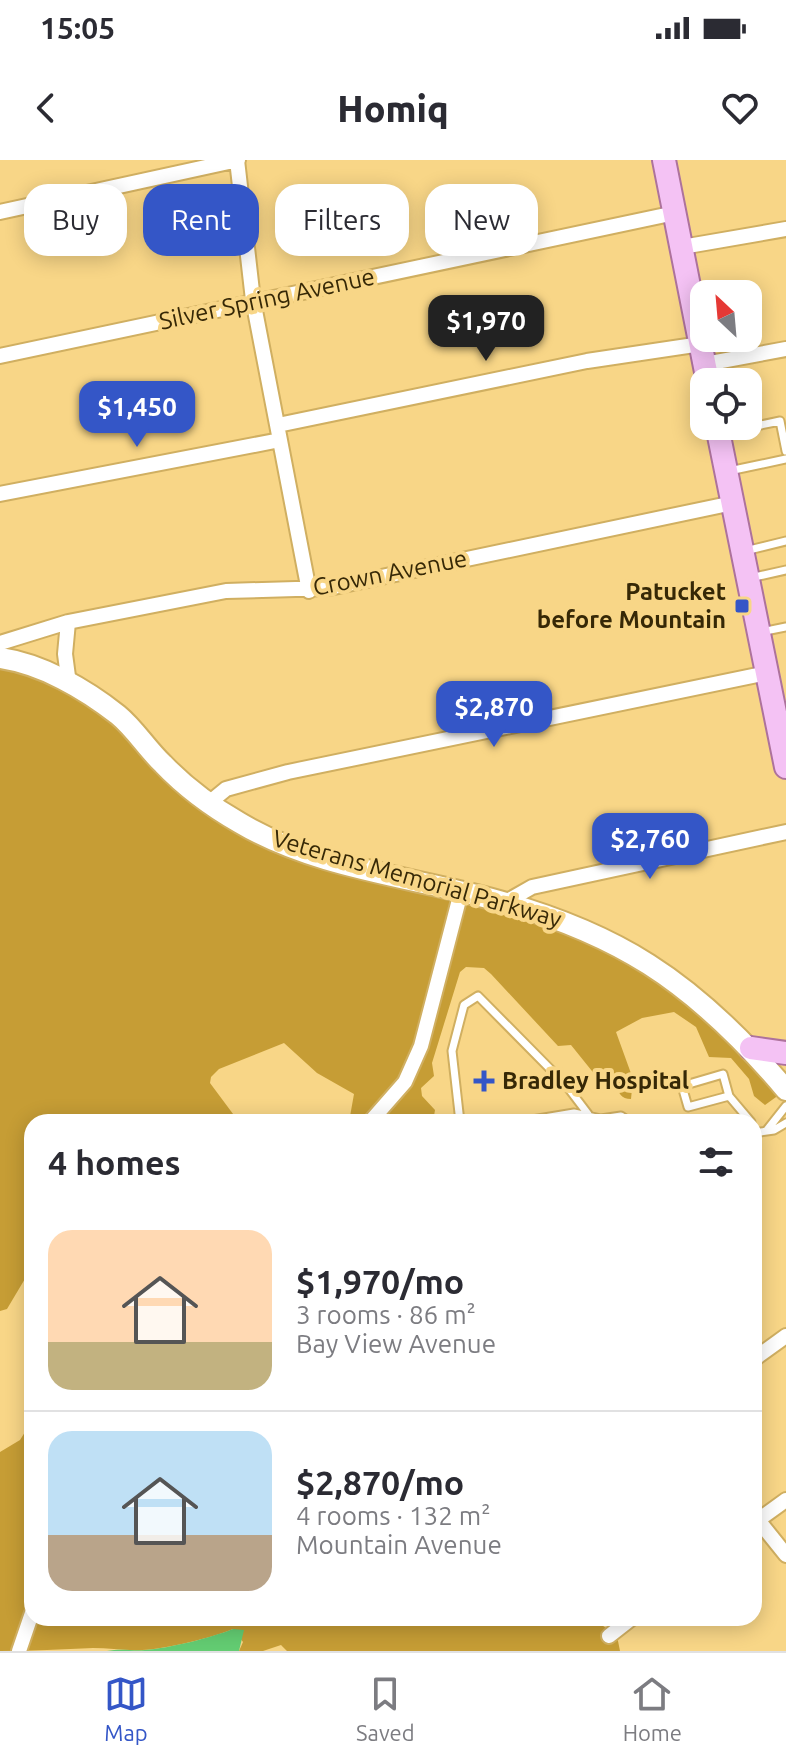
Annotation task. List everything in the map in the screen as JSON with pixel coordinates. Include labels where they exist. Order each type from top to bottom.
[{"type":"main road","points":[[664,160],[705,363]]},
{"type":"main road","points":[[720,440],[767,673],[783,735],[786,767]]},
{"type":"main road","name":"Veterans Memorial Parkway","points":[[0,658],[39,666],[118,715],[165,767],[209,803],[268,838],[387,876],[504,903],[586,928],[633,952],[684,987],[751,1048],[786,1090]]},
{"type":"main road","points":[[751,1048],[786,1053]]},
{"type":"street","points":[[0,212],[237,160],[253,300],[309,591]]},
{"type":"street","name":"Silver Spring Avenue","points":[[0,356],[675,213]]},
{"type":"street","points":[[682,247],[786,229]]},
{"type":"street","points":[[0,494],[587,361],[705,363],[786,349]]},
{"type":"street","name":"Crown Avenue","points":[[0,643],[68,622],[226,591],[274,588],[309,591],[733,503]]},
{"type":"street","points":[[68,622],[65,654],[69,684]]},
{"type":"street","points":[[209,803],[226,789],[288,772],[767,673]]},
{"type":"street","points":[[504,903],[532,887],[786,832]]},
{"type":"street","points":[[377,1114],[405,1082],[421,1046],[461,892]]},
{"type":"street","points":[[762,1353],[786,1336]]},
{"type":"street","points":[[762,1515],[786,1500]]},
{"type":"street","points":[[762,1527],[786,1555]]},
{"type":"street","points":[[19,1651],[28,1626]]},
{"type":"street","points":[[609,1636],[622,1626]]},
{"type":"lane","points":[[762,424],[780,421],[786,451]]},
{"type":"lane","points":[[727,471],[786,459]]},
{"type":"lane","points":[[743,551],[786,541]]},
{"type":"lane","points":[[748,579],[786,570]]},
{"type":"lane","points":[[759,633],[786,627]]},
{"type":"lane","points":[[459,1114],[452,1051],[464,1005],[478,996],[566,1085],[588,1114]]},
{"type":"lane","points":[[729,1096],[688,1107],[682,1086],[723,1074],[729,1096],[744,1114]]},
{"type":"lane","points":[[767,1130],[786,1106]]},
{"type":"lane","points":[[762,1130],[786,1123]]},
{"type":"shaded area","points":[[0,657],[37,665],[246,827],[633,952],[783,1092],[765,1105],[754,1096],[749,1079],[731,1058],[709,1057],[696,1027],[674,1012],[642,1018],[616,1032],[633,1079],[631,1099],[625,1098],[615,1084],[600,1081],[571,1045],[558,1046],[484,968],[466,967],[460,972],[432,1063],[434,1076],[421,1088],[422,1096],[435,1110],[434,1114],[350,1114],[354,1094],[317,1073],[284,1043],[219,1069],[211,1077],[210,1083],[233,1114],[24,1114],[24,1280],[7,1309],[0,1311]]},
{"type":"shaded area","points":[[24,1434],[24,1626],[603,1626],[617,1636],[620,1651],[287,1651],[281,1645],[263,1651],[239,1651],[243,1642],[233,1629],[152,1649],[0,1651],[0,1452],[20,1440]]},
{"type":"shaded area","points":[[233,1629],[244,1630],[239,1651],[107,1651],[166,1647]]},
{"type":"place","name":"Patucket before Mountain","points":[[742,606]]},
{"type":"place","name":"Bradley Hospital","points":[[484,1081]]}]
